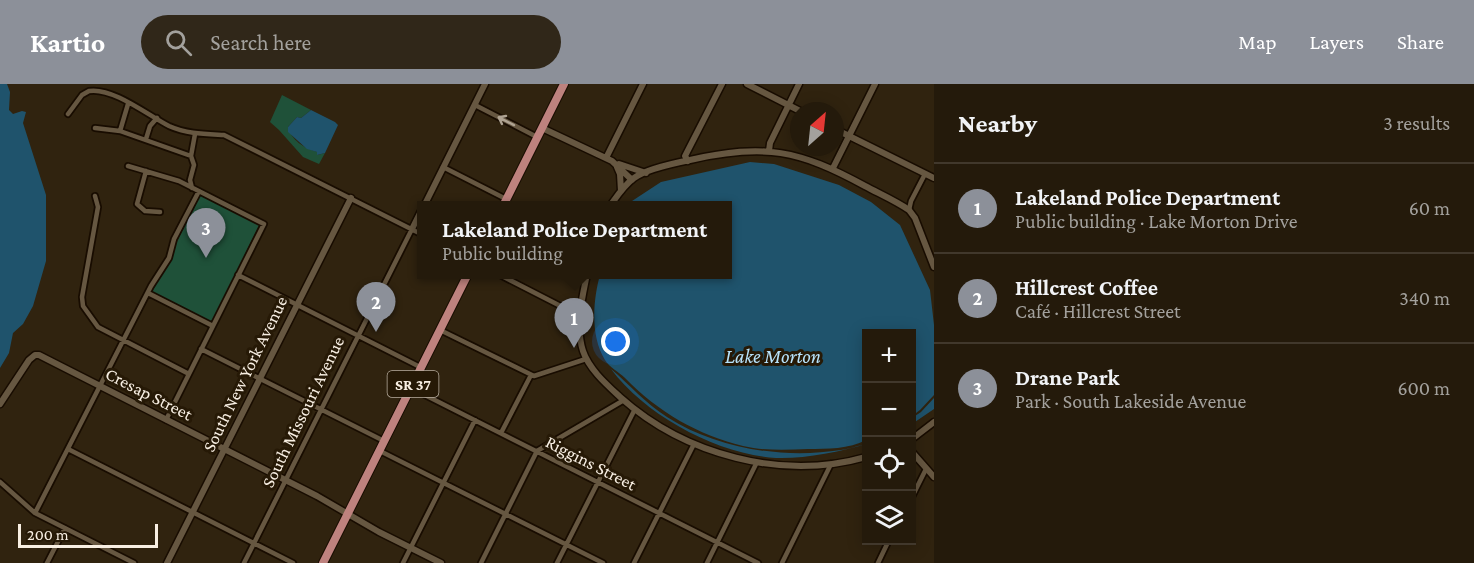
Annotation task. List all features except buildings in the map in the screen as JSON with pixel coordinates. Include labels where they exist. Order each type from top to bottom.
[{"type":"main road","points":[[505,201],[564,84]]},
{"type":"main road","name":"SR 37","points":[[323,563],[466,279]]},
{"type":"street","points":[[426,201],[485,84]]},
{"type":"street","points":[[609,160],[643,84]]},
{"type":"street","points":[[688,160],[685,156],[722,84]]},
{"type":"street","points":[[747,84],[789,106]]},
{"type":"street","points":[[769,152],[770,142],[799,84]]},
{"type":"street","points":[[833,168],[875,84]]},
{"type":"street","points":[[68,114],[82,95],[92,90],[107,93],[139,107],[170,126],[195,134],[224,135],[417,232]]},
{"type":"street","points":[[120,131],[128,104]]},
{"type":"street","points":[[475,105],[537,137]]},
{"type":"street","points":[[146,139],[150,126],[157,118]]},
{"type":"street","points":[[95,128],[120,131],[191,156]]},
{"type":"street","points":[[542,128],[609,160],[646,173]]},
{"type":"street","points":[[844,133],[934,178]]},
{"type":"street","points":[[192,188],[190,180],[194,165],[191,156],[195,134]]},
{"type":"street","points":[[614,201],[632,180],[646,173],[688,160],[731,152],[769,152],[794,155],[833,168],[909,210],[915,218],[934,267]]},
{"type":"street","points":[[609,160],[632,180]]},
{"type":"street","points":[[609,160],[619,170],[621,191]]},
{"type":"street","points":[[128,166],[178,181],[264,224],[166,420]]},
{"type":"street","points":[[443,167],[502,201]]},
{"type":"street","points":[[146,171],[137,204],[145,211],[160,212]]},
{"type":"street","points":[[909,210],[911,201],[925,174]]},
{"type":"street","points":[[35,513],[148,293],[169,258],[174,239],[199,192]]},
{"type":"street","points":[[95,196],[99,207],[82,302],[95,325],[189,374]]},
{"type":"street","name":"South New York Avenue","points":[[167,563],[351,198]]},
{"type":"street","name":"South Missouri Avenue","points":[[244,563],[417,219]]},
{"type":"street","points":[[238,275],[422,368]]},
{"type":"street","points":[[508,279],[580,316]]},
{"type":"street","points":[[586,279],[579,338],[586,359],[624,400],[661,426],[694,444],[757,462],[787,465],[831,464],[862,458]]},
{"type":"street","points":[[148,293],[213,326]]},
{"type":"street","points":[[440,330],[534,376],[586,359]]},
{"type":"street","points":[[201,349],[384,441]]},
{"type":"street","name":"Cresap Street","points":[[0,404],[32,357],[39,355],[286,480],[441,563]]},
{"type":"street","points":[[501,433],[531,375]]},
{"type":"street","name":"Riggins Street","points":[[411,388],[758,563]]},
{"type":"street","points":[[481,563],[537,451],[624,400]]},
{"type":"street","points":[[557,563],[635,409]]},
{"type":"street","points":[[403,563],[475,420]]},
{"type":"street","points":[[915,437],[934,422]]},
{"type":"street","points":[[634,563],[694,444]]},
{"type":"street","points":[[68,449],[293,563]]},
{"type":"street","points":[[380,451],[603,563]]},
{"type":"street","points":[[916,457],[934,477]]},
{"type":"street","points":[[707,563],[757,462]]},
{"type":"street","points":[[782,563],[831,464]]},
{"type":"street","points":[[915,491],[926,470]]},
{"type":"street","points":[[0,482],[35,513],[134,563]]},
{"type":"street","points":[[47,563],[65,528]]},
{"type":"street","points":[[878,563],[887,545]]},
{"type":"green space","points":[[282,95],[311,110],[301,118],[297,117],[288,127],[292,136],[299,143],[317,152],[317,155],[325,153],[319,164],[303,157],[270,122]]},
{"type":"green space","points":[[200,195],[259,225],[212,323],[152,292]]},
{"type":"water","points":[[0,84],[7,84],[10,92],[9,110],[13,114],[26,112],[23,123],[46,195],[46,261],[33,306],[23,324],[13,333],[9,353],[0,368]]},
{"type":"water","points":[[311,110],[338,125],[325,153],[317,155],[317,152],[307,149],[288,132],[288,127],[297,117],[301,118]]},
{"type":"water","name":"Lake Morton","points":[[750,162],[774,164],[839,185],[871,202],[900,225],[930,290],[934,325],[934,395],[916,413],[916,329],[862,329],[862,442],[830,449],[751,448],[710,436],[679,421],[651,401],[605,360],[597,340],[594,318],[599,279],[732,279],[732,201],[632,201],[661,182]]},
{"type":"water","points":[[611,369],[659,412],[686,428],[729,444],[751,449],[796,453],[841,450],[862,445],[845,450],[822,454],[787,458],[753,455],[730,449],[684,430],[643,402]]},
{"type":"water","points":[[934,398],[934,409],[916,421],[916,415]]},
{"type":"place","name":"Drane Park","points":[[206,258]]},
{"type":"place","name":"Hillcrest Coffee","points":[[376,332]]},
{"type":"place","name":"Lakeland Police Department","points":[[574,348]]}]
